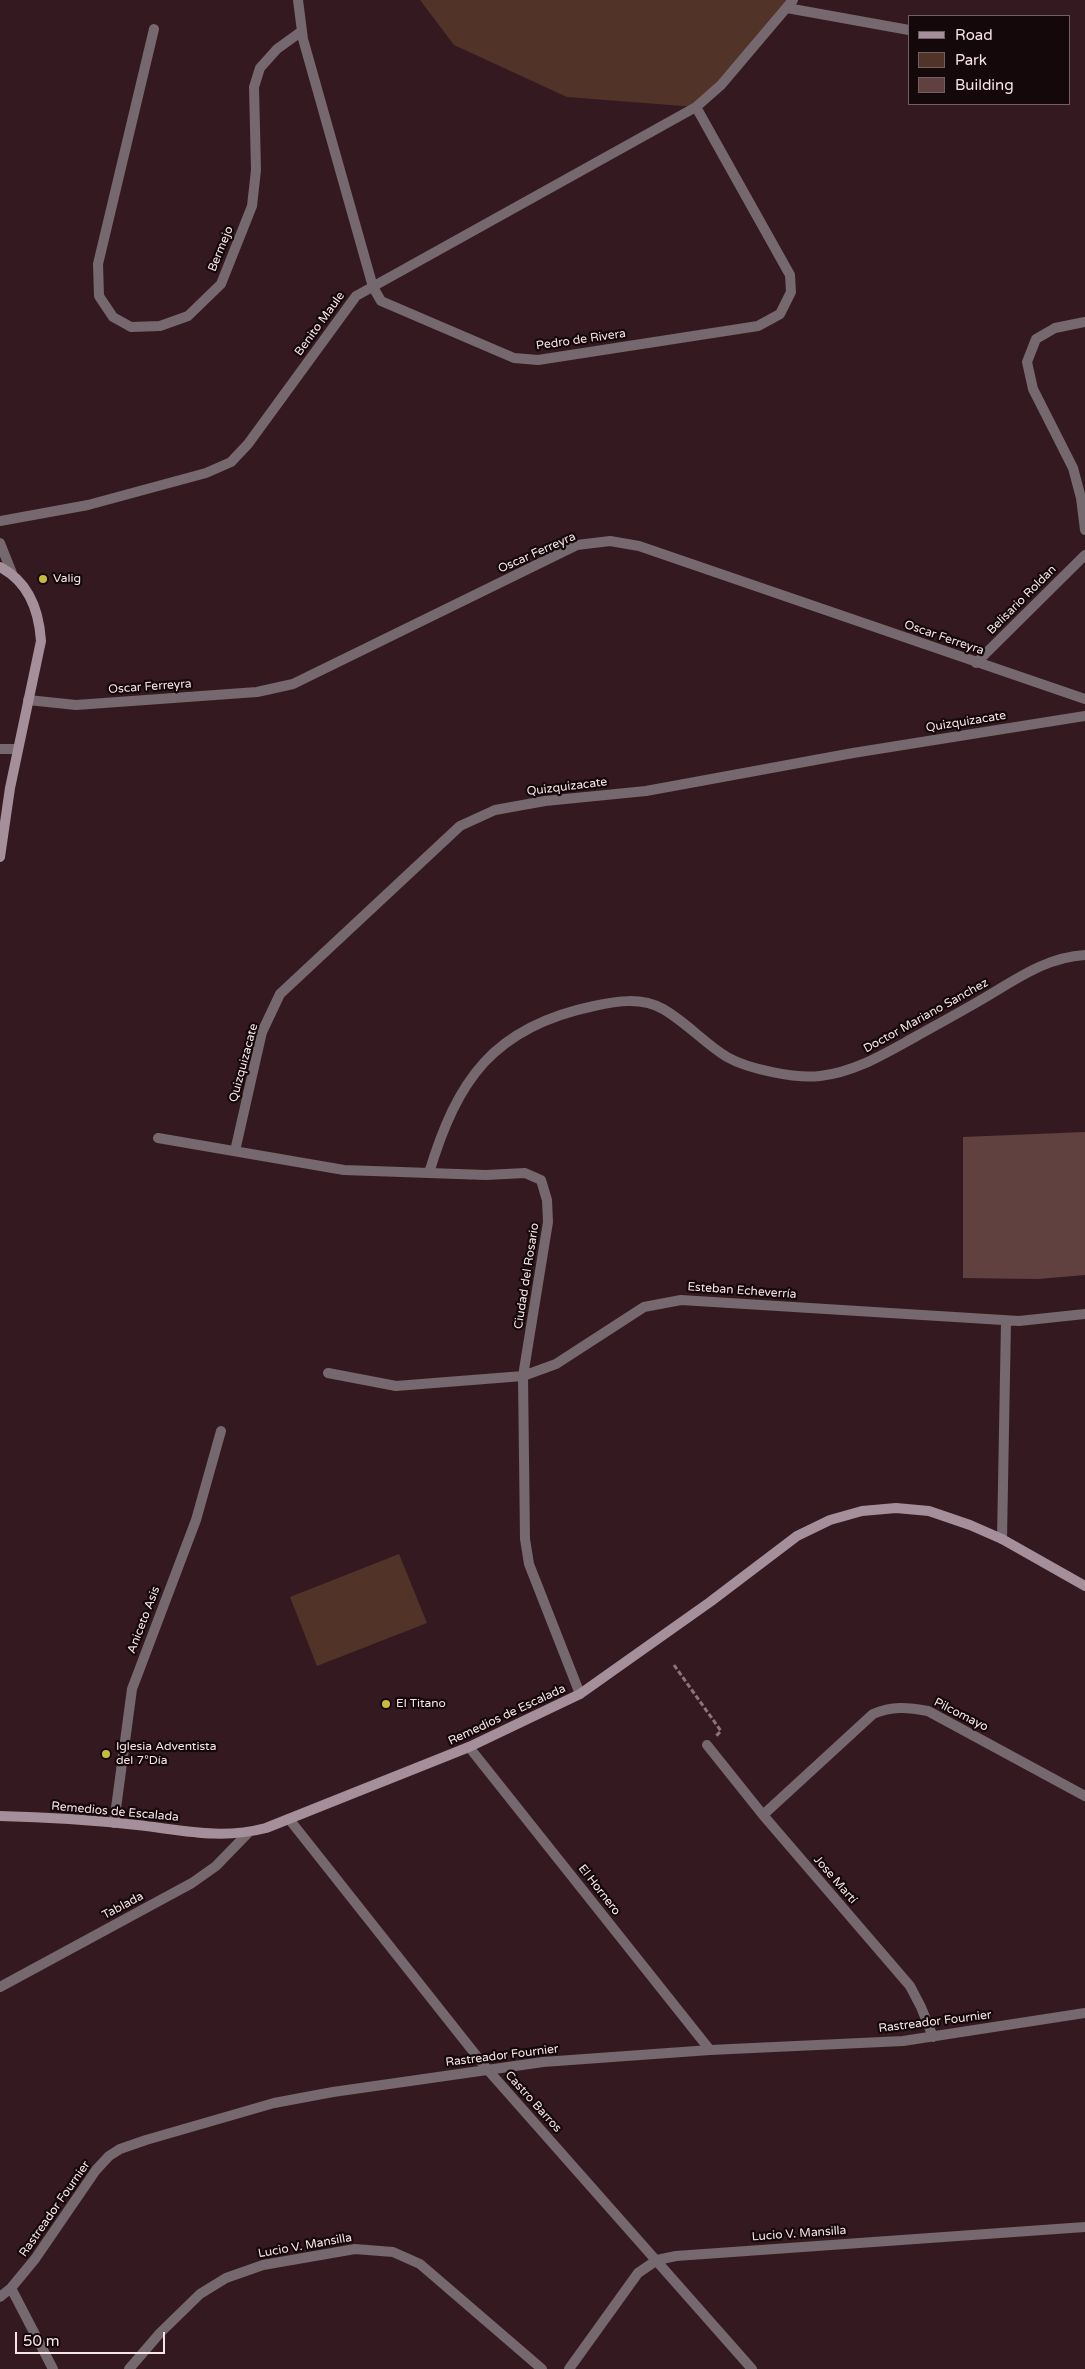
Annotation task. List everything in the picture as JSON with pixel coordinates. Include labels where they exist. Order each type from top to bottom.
[{"type":"main road","points":[[0,567],[12,573],[30,596],[40,618],[41,641],[10,788],[0,857]]},
{"type":"main road","name":"Remedios de Escalada","points":[[0,1816],[114,1822],[222,1835],[248,1832],[289,1819],[469,1747],[580,1694],[710,1602],[797,1536],[830,1520],[862,1511],[896,1508],[929,1511],[1002,1539],[1085,1586]]},
{"type":"street","name":"Pedro de Rivera","points":[[298,0],[302,30],[373,287],[381,301],[514,358],[538,360],[758,326],[780,314],[791,292],[790,275],[696,107]]},
{"type":"street","points":[[790,4],[908,30]]},
{"type":"street","name":"Benito Maule","points":[[0,521],[88,505],[206,473],[231,462],[248,444],[356,296],[696,107],[722,85],[790,4]]},
{"type":"street","name":"Bermejo","points":[[154,29],[98,264],[99,296],[113,317],[131,327],[160,326],[188,316],[221,284],[252,206],[256,170],[254,87],[260,68],[277,49],[302,30]]},
{"type":"street","points":[[1085,322],[1055,328],[1036,339],[1027,362],[1033,388],[1073,468],[1081,498],[1085,530]]},
{"type":"street","name":"Oscar Ferreyra","points":[[28,700],[76,705],[257,692],[293,684],[577,546],[610,542],[638,546],[976,663],[1085,698]]},
{"type":"street","points":[[0,543],[12,573]]},
{"type":"street","name":"Belisario Roldan","points":[[976,663],[1085,555]]},
{"type":"street","name":"Quizquizacate","points":[[234,1151],[262,1032],[280,994],[460,826],[495,810],[545,801],[646,791],[853,752],[1085,716]]},
{"type":"street","points":[[0,750],[18,749]]},
{"type":"street","name":"Doctor Mariano Sanchez","points":[[429,1173],[441,1135],[460,1093],[482,1065],[507,1040],[567,1012],[627,999],[662,1008],[728,1057],[767,1072],[818,1076],[864,1065],[964,1010],[1040,964],[1085,955]]},
{"type":"street","name":"Ciudad del Rosario","points":[[158,1138],[344,1170],[486,1175],[525,1173],[541,1180],[547,1200],[548,1222],[523,1376],[525,1539],[528,1564],[580,1694]]},
{"type":"street","name":"Esteban Echeverría","points":[[328,1373],[396,1386],[523,1376],[556,1364],[644,1307],[681,1300],[1006,1321],[1085,1314]]},
{"type":"street","points":[[1002,1539],[1006,1321]]},
{"type":"street","name":"Aniceto Asis","points":[[114,1822],[132,1689],[196,1520],[221,1431]]},
{"type":"street","name":"Pilcomayo","points":[[762,1815],[873,1714],[888,1708],[905,1707],[928,1711],[1085,1796]]},
{"type":"street","name":"Jose Martí","points":[[706,1745],[762,1815],[910,1986],[933,2037]]},
{"type":"street","name":"El Hornero","points":[[469,1747],[710,2050]]},
{"type":"street","name":"Castro Barros","points":[[289,1819],[487,2069],[752,2369]]},
{"type":"street","name":"Tablada","points":[[0,1987],[192,1883],[216,1866],[248,1832]]},
{"type":"street","name":"Rastreador Fournier","points":[[0,2298],[11,2288],[35,2259],[96,2170],[109,2156],[120,2149],[274,2103],[333,2092],[543,2062],[710,2050],[903,2041],[1085,2014]]},
{"type":"street","name":"Lucio V. Mansilla","points":[[569,2369],[638,2273],[657,2260],[676,2256],[1085,2227]]},
{"type":"street","name":"Lucio V. Mansilla","points":[[128,2369],[160,2333],[200,2294],[226,2278],[263,2265],[355,2249],[393,2252],[420,2264],[542,2369]]},
{"type":"street","points":[[11,2288],[53,2369]]},
{"type":"path","points":[[674,1665],[721,1731],[706,1745]]},
{"type":"green space","points":[[420,0],[793,0],[696,107],[567,97],[454,45]]},
{"type":"green space","points":[[399,1554],[427,1623],[317,1666],[290,1597]]},
{"type":"building","points":[[1085,1132],[1085,1275],[1038,1279],[963,1278],[963,1137]]},
{"type":"place","name":"Valig","points":[[43,579]]},
{"type":"place","name":"El Titano","points":[[386,1704]]},
{"type":"place","name":"Iglesia Adventista del 7°Día","points":[[106,1754]]}]
